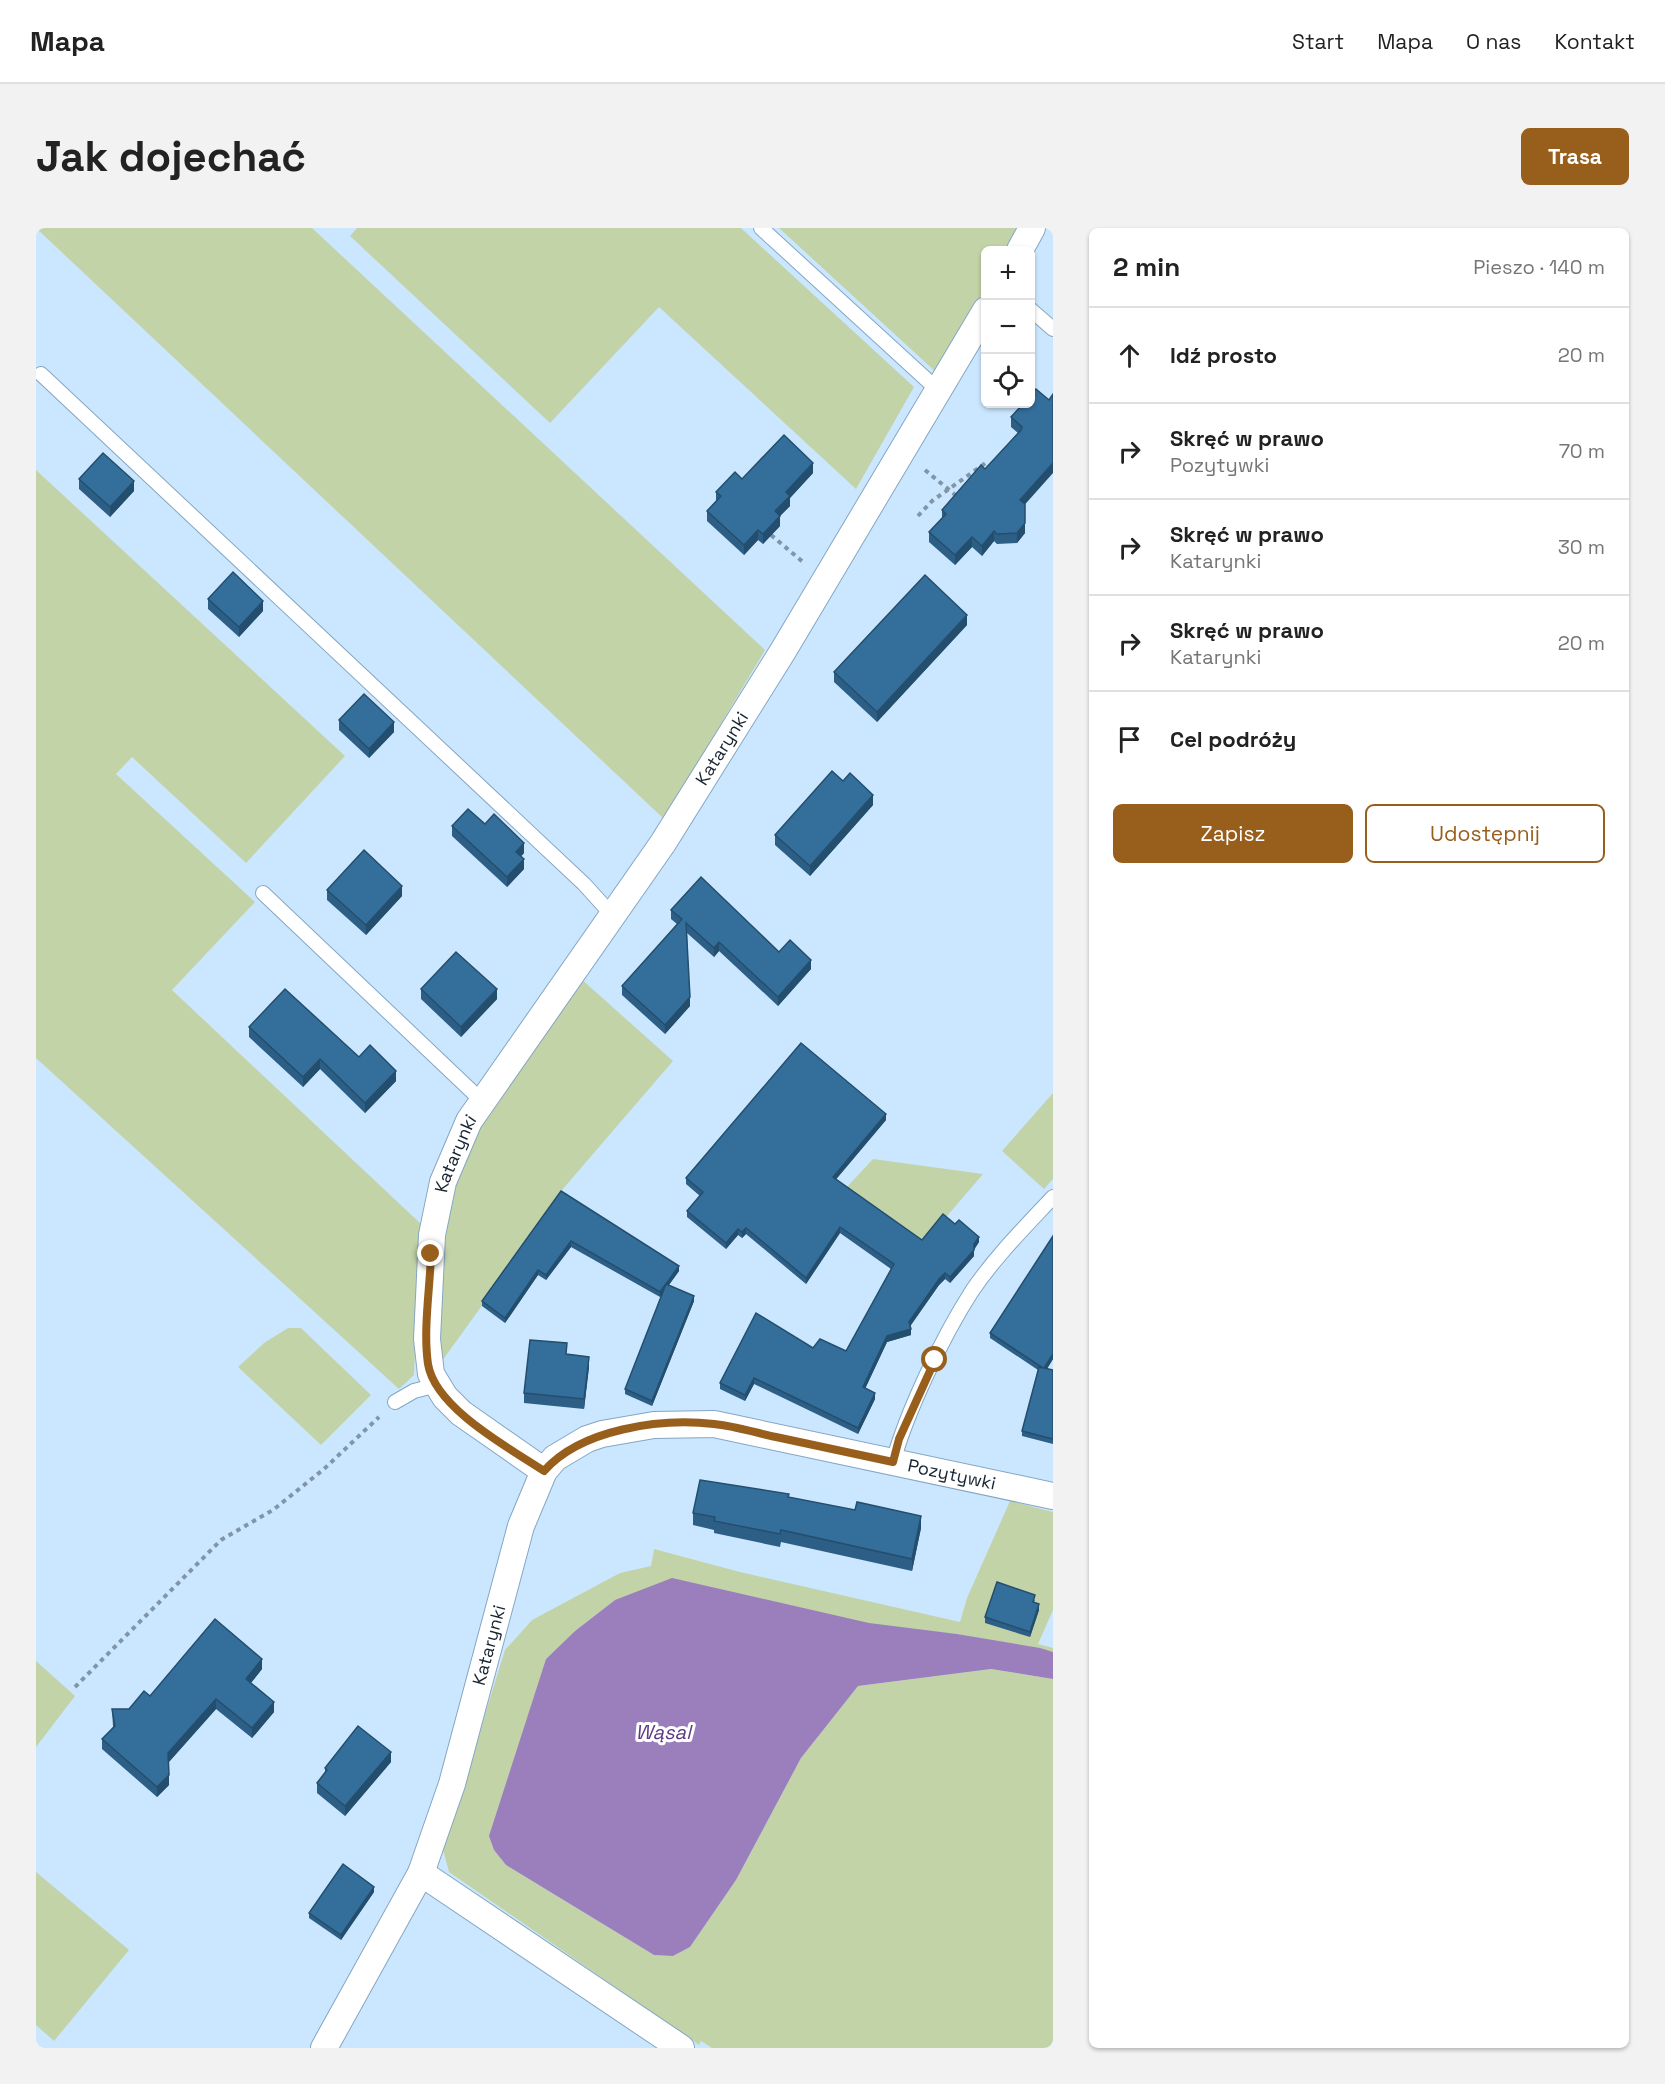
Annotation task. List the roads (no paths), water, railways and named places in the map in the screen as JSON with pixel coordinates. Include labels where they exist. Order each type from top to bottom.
[{"type":"street","points":[[1022,246],[1032,228]]},
{"type":"street","name":"Katarynki","points":[[324,2048],[421,1873],[452,1784],[522,1526],[544,1471],[461,1413],[437,1384],[428,1364],[434,1217],[443,1182],[469,1121],[663,843],[783,651],[981,319]]},
{"type":"street","name":"Pozytywki","points":[[544,1471],[555,1458],[588,1438],[602,1434],[654,1425],[714,1424],[1053,1496]]},
{"type":"street","points":[[421,1873],[681,2048]]},
{"type":"lane","points":[[761,228],[939,391]]},
{"type":"lane","points":[[1035,313],[1053,329]]},
{"type":"lane","points":[[41,374],[584,884],[613,916]]},
{"type":"lane","points":[[263,893],[482,1101]]},
{"type":"lane","points":[[893,1462],[899,1439],[935,1360],[972,1291],[1007,1246],[1053,1197]]},
{"type":"lane","points":[[394,1402],[414,1391],[437,1384]]},
{"type":"water","name":"Wąsal","points":[[672,1578],[869,1623],[957,1634],[1040,1648],[1053,1652],[1053,1679],[991,1669],[858,1686],[801,1758],[736,1880],[690,1947],[673,1956],[654,1955],[506,1865],[494,1850],[489,1836],[546,1659],[575,1631],[615,1600]]}]
